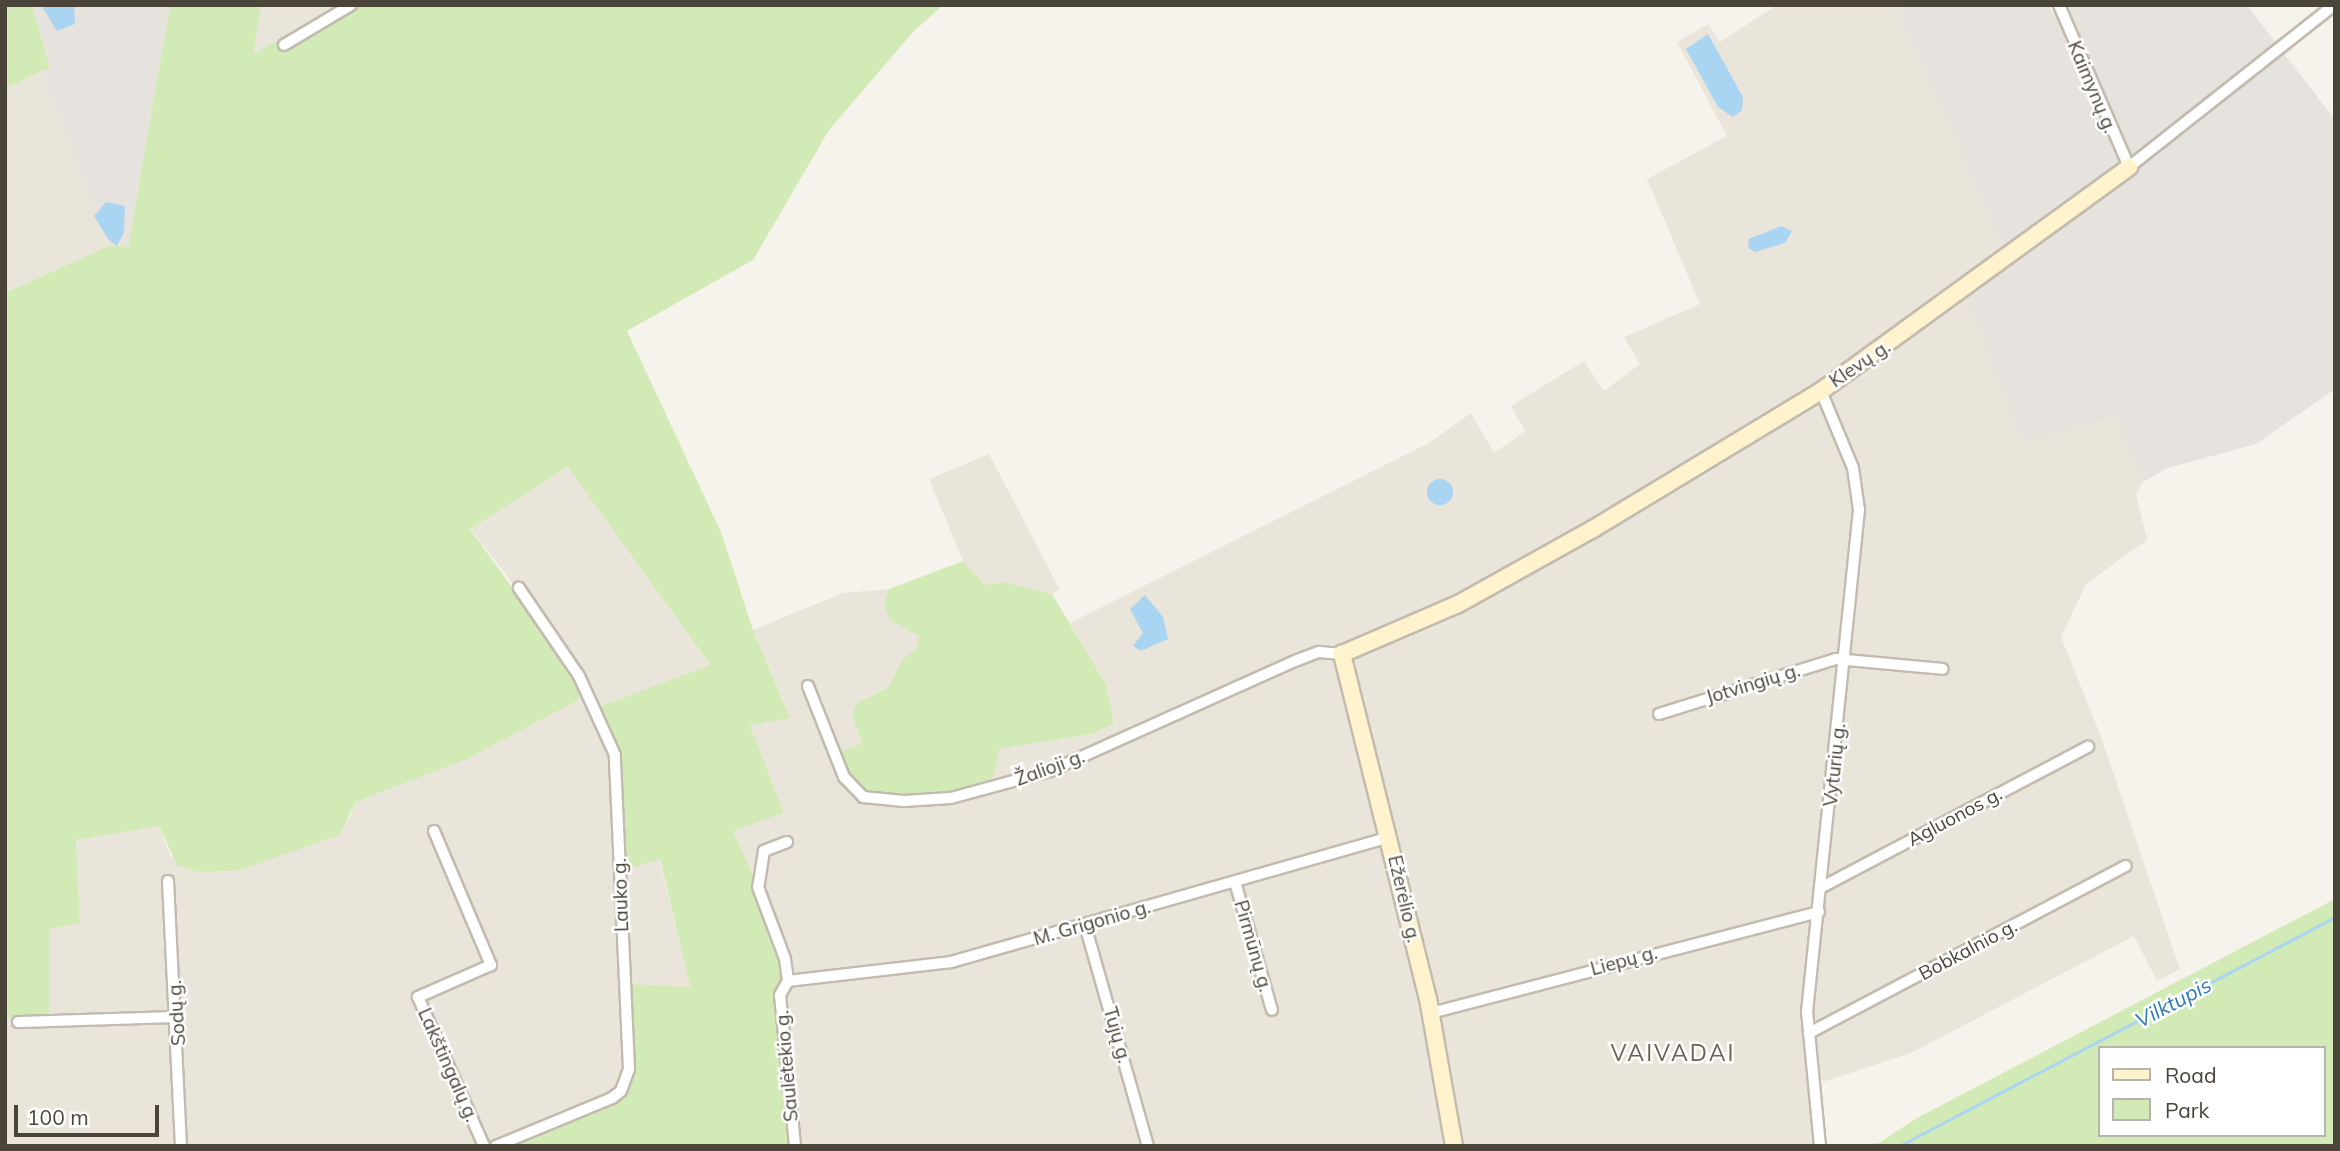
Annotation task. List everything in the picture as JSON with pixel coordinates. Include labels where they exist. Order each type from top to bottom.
[{"type":"main road","name":"Klevų g.","points":[[1342,654],[1458,604],[1571,542],[1821,391],[2129,167]]},
{"type":"main road","name":"Ežerėlio g.","points":[[1342,654],[1390,837],[1431,1013],[1454,1146]]},
{"type":"street","points":[[284,45],[351,5]]},
{"type":"street","name":"Kaimynų g.","points":[[2059,5],[2129,167]]},
{"type":"street","name":"Klevų g.","points":[[2129,167],[2334,5]]},
{"type":"street","name":"Vyturių g.","points":[[1820,1146],[1807,1012],[1847,660],[1859,510],[1853,468],[1821,391]]},
{"type":"street","name":"Lauko g.","points":[[496,1146],[612,1098],[621,1091],[629,1069],[615,755],[579,676],[519,588]]},
{"type":"street","name":"Žalioji g.","points":[[808,686],[844,777],[863,797],[904,801],[951,797],[1031,778],[1295,661],[1318,652],[1342,654]]},
{"type":"street","name":"Jotvingių g.","points":[[1659,713],[1836,659],[1943,669]]},
{"type":"street","name":"Agluonos g.","points":[[1822,887],[2088,747]]},
{"type":"street","name":"Lakštingalų g.","points":[[434,831],[491,965],[418,997],[484,1146]]},
{"type":"street","name":"M. Grigonio g.","points":[[788,981],[951,962],[1390,837]]},
{"type":"street","name":"Saulėtekio g.","points":[[787,842],[764,851],[758,887],[785,959],[788,981],[780,995],[795,1146]]},
{"type":"street","name":"Bobkalnio g.","points":[[1809,1033],[2126,866]]},
{"type":"street","name":"Sodų g.","points":[[168,881],[177,1017],[181,1146]]},
{"type":"street","name":"Pirmūnų g.","points":[[1235,882],[1272,1010]]},
{"type":"street","name":"Liepų g.","points":[[1431,1013],[1819,912]]},
{"type":"street","name":"Tujų g.","points":[[1085,925],[1148,1146]]},
{"type":"street","points":[[18,1022],[177,1017]]},
{"type":"shaded area","points":[[32,5],[170,5],[128,247],[110,245],[43,71],[50,67]]},
{"type":"shaded area","points":[[261,5],[341,5],[253,54]]},
{"type":"shaded area","points":[[1777,5],[1897,5],[2001,242],[2015,264],[2024,442],[2115,417],[2143,482],[2136,494],[2147,540],[2086,584],[2061,637],[2100,734],[2180,969],[2157,981],[2134,936],[1911,1053],[1823,1082],[1811,1039],[1820,1146],[795,1146],[732,830],[784,813],[750,725],[790,717],[753,630],[843,593],[889,589],[884,603],[920,636],[916,649],[902,660],[888,688],[857,703],[852,715],[863,743],[993,764],[998,749],[1091,734],[1114,724],[1106,684],[1070,623],[1427,444],[1471,413],[1494,453],[1525,431],[1511,406],[1584,361],[1604,391],[1640,364],[1624,337],[1700,304],[1647,179],[1727,136],[1677,42],[1708,24],[1720,42]]},
{"type":"shaded area","points":[[1897,5],[2049,5],[2052,13],[2069,5],[2247,5],[2335,120],[2335,389],[2256,444],[2168,468],[2143,482],[2115,417],[2024,442],[1968,298],[2015,264],[2001,242]]},
{"type":"shaded area","points":[[43,71],[110,245],[5,293],[5,89]]},
{"type":"shaded area","points":[[989,454],[1060,590],[1052,594],[1002,582],[985,585],[963,561],[929,479]]},
{"type":"shaded area","points":[[569,467],[710,666],[618,752],[624,870],[659,858],[690,988],[631,1077],[627,1092],[604,1110],[512,1146],[5,1146],[5,1017],[49,1015],[49,928],[80,923],[76,840],[159,826],[171,857],[349,820],[356,802],[465,760],[577,701],[519,592],[470,528]]},
{"type":"green space","points":[[5,5],[32,5],[50,67],[5,89]]},
{"type":"green space","points":[[170,5],[261,5],[253,54],[341,5],[943,5],[913,32],[829,130],[753,260],[627,331],[721,532],[753,630],[790,718],[750,725],[784,813],[733,831],[758,887],[788,981],[780,995],[795,1146],[512,1146],[604,1110],[627,1092],[631,1077],[628,984],[690,987],[660,859],[624,870],[622,766],[601,706],[710,665],[568,467],[470,529],[582,685],[577,701],[465,760],[356,802],[339,835],[240,870],[199,872],[177,865],[159,826],[76,840],[80,923],[49,929],[49,1015],[5,1017],[5,293],[110,245],[128,247]]},
{"type":"green space","points":[[963,561],[985,585],[1002,582],[1052,594],[1106,684],[1114,724],[1091,734],[999,749],[993,778],[958,791],[937,796],[871,795],[847,776],[837,753],[862,743],[852,715],[857,703],[888,688],[902,660],[916,649],[919,636],[890,620],[884,603],[889,589]]},
{"type":"green space","points":[[2335,899],[2335,1146],[1850,1146],[1879,1143],[1917,1118]]},
{"type":"water","points":[[41,5],[74,5],[75,24],[57,31]]},
{"type":"water","points":[[1708,34],[1743,97],[1742,110],[1733,117],[1718,107],[1686,49]]},
{"type":"water","points":[[106,202],[125,206],[124,232],[117,246],[108,239],[94,216]]},
{"type":"water","points":[[1781,226],[1792,231],[1785,243],[1755,252],[1748,248],[1749,239]]},
{"type":"water","points":[[1440,479],[1449,483],[1453,492],[1449,501],[1440,505],[1431,501],[1427,492],[1431,483]]},
{"type":"water","points":[[1145,595],[1163,617],[1168,639],[1141,651],[1133,646],[1143,633],[1130,609]]},
{"type":"waterway","name":"Vilktupis","points":[[1899,1146],[2335,917]]},
{"type":"district","name":"VAIVADAI","points":[[1673,1053]]}]
